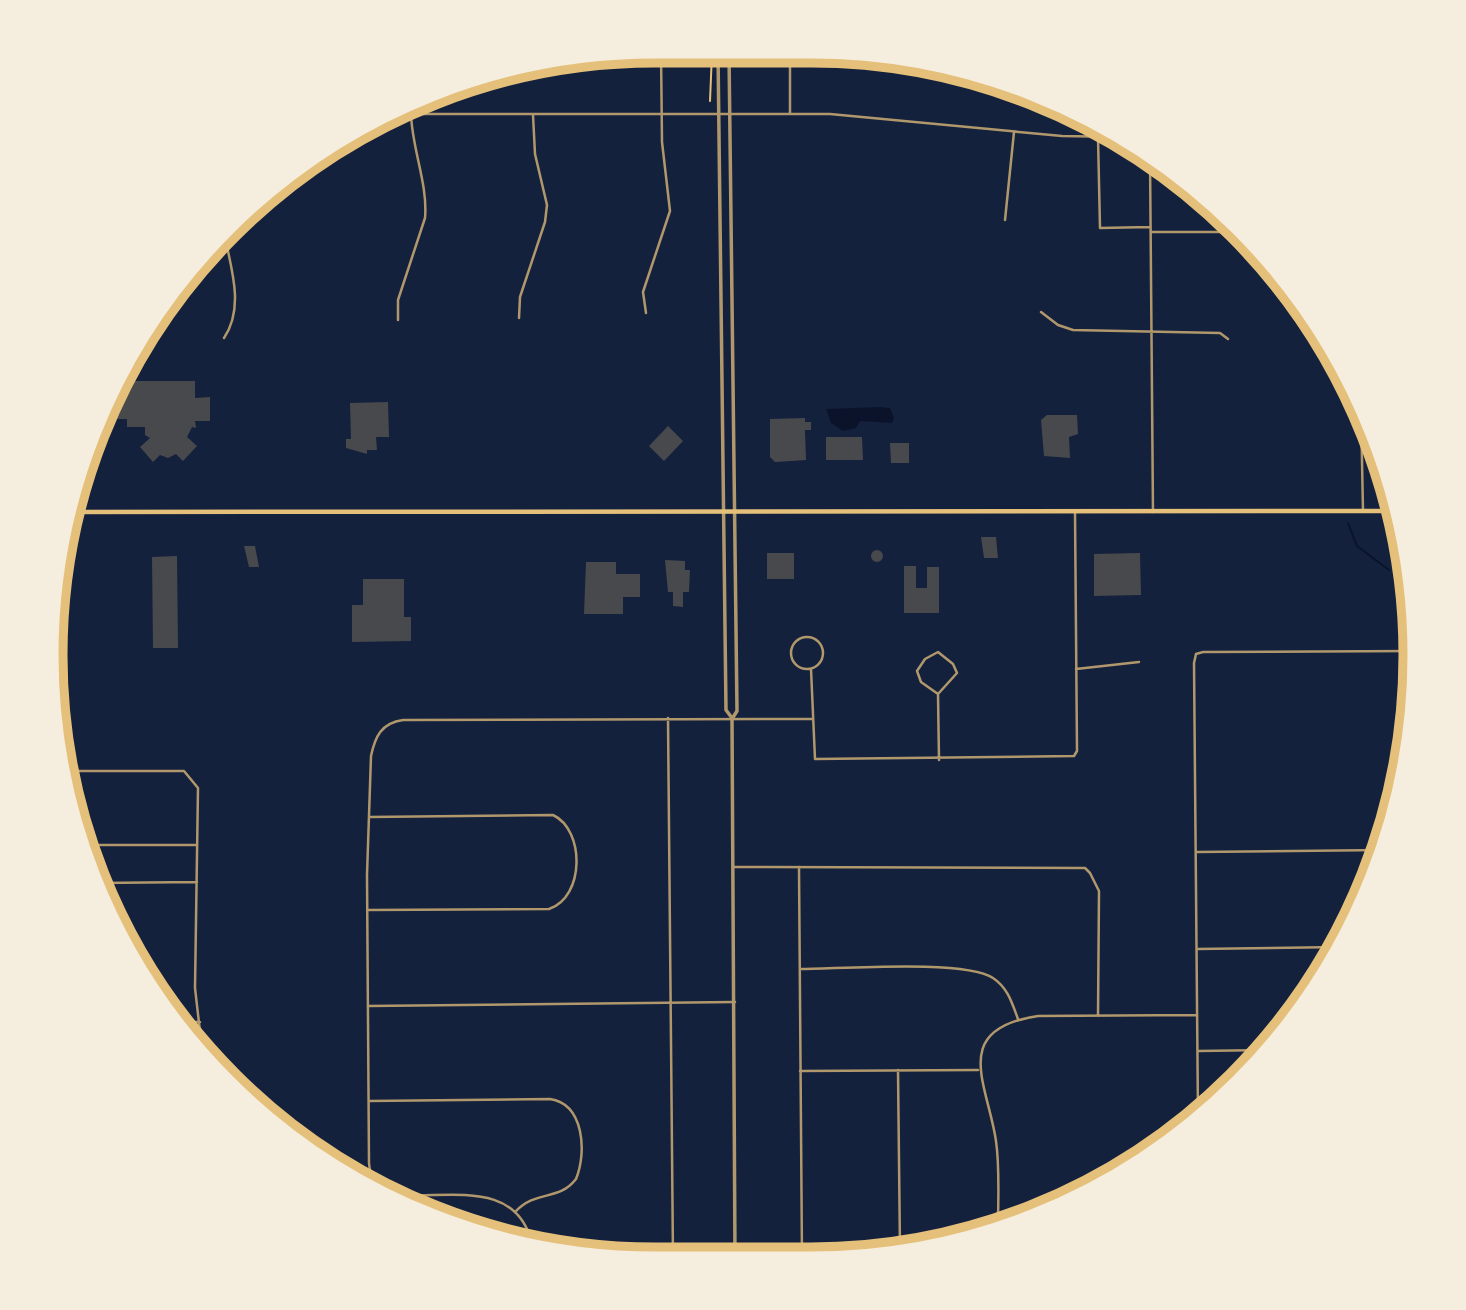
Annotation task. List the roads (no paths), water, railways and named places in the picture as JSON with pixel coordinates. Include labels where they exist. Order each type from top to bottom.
[{"type":"main road","points":[[81,512],[1385,511]]},
{"type":"street","points":[[646,313],[643,292],[670,211],[662,113],[661,63]]},
{"type":"street","points":[[718,63],[726,710],[732,719]]},
{"type":"street","points":[[729,63],[737,711],[732,719],[735,1247]]},
{"type":"street","points":[[790,63],[790,113]]},
{"type":"street","points":[[415,114],[790,113],[859,116],[1014,132],[1098,137]]},
{"type":"street","points":[[519,318],[520,296],[545,222],[547,205],[535,154],[533,115]]},
{"type":"street","points":[[398,320],[398,300],[425,218],[426,205],[411,139],[411,116]]},
{"type":"street","points":[[1005,220],[1014,132]]},
{"type":"street","points":[[1098,137],[1100,228],[1151,227]]},
{"type":"street","points":[[1150,170],[1153,512]]},
{"type":"street","points":[[1151,232],[1226,232]]},
{"type":"street","points":[[224,338],[232,326],[234,293],[226,247]]},
{"type":"street","points":[[1041,312],[1058,325],[1073,330],[1220,332],[1228,339]]},
{"type":"street","points":[[1362,437],[1363,511]]},
{"type":"street","points":[[811,669],[815,759],[939,760],[1074,756],[1077,751],[1075,512]]},
{"type":"street","points":[[804,637],[820,642],[824,653],[820,663],[811,669],[796,665],[791,656],[792,646],[804,637]]},
{"type":"street","points":[[1198,1102],[1196,654],[1403,651]]},
{"type":"street","points":[[938,694],[921,682],[917,671],[925,659],[938,652],[953,664],[957,673],[938,694],[939,760]]},
{"type":"street","points":[[1076,669],[1139,662]]},
{"type":"street","points":[[668,718],[673,1247]]},
{"type":"street","points":[[372,1175],[369,1170],[367,910],[371,756],[376,737],[381,730],[394,721],[403,720],[812,719]]},
{"type":"street","points":[[74,771],[184,771],[198,788],[195,988],[201,1034]]},
{"type":"street","points":[[367,910],[549,909],[568,898],[575,881],[573,835],[566,823],[553,815],[369,817]]},
{"type":"street","points":[[94,845],[197,845]]},
{"type":"street","points":[[1196,852],[1370,850]]},
{"type":"street","points":[[733,867],[1072,866],[1090,873],[1099,891],[1098,1016]]},
{"type":"street","points":[[799,867],[802,1247]]},
{"type":"street","points":[[108,883],[197,881]]},
{"type":"street","points":[[1197,949],[1326,947]]},
{"type":"street","points":[[800,969],[973,970],[1000,984],[1008,993],[1018,1019]]},
{"type":"street","points":[[368,1006],[734,1002]]},
{"type":"street","points":[[998,1217],[996,1142],[978,1070],[982,1050],[992,1036],[1018,1019],[1197,1015]]},
{"type":"street","points":[[191,1022],[200,1022]]},
{"type":"street","points":[[1198,1051],[1251,1050]]},
{"type":"street","points":[[898,1070],[900,1240]]},
{"type":"street","points":[[800,1071],[978,1070]]},
{"type":"street","points":[[368,1101],[550,1099],[570,1108],[580,1128],[576,1179],[560,1193],[530,1198],[515,1212]]},
{"type":"street","points":[[413,1195],[482,1195],[515,1212],[526,1233]]},
{"type":"water","points":[[890,408],[894,418],[892,423],[860,421],[856,428],[843,431],[831,423],[826,409]]},
{"type":"waterway","points":[[1348,523],[1357,546],[1389,570]]}]
